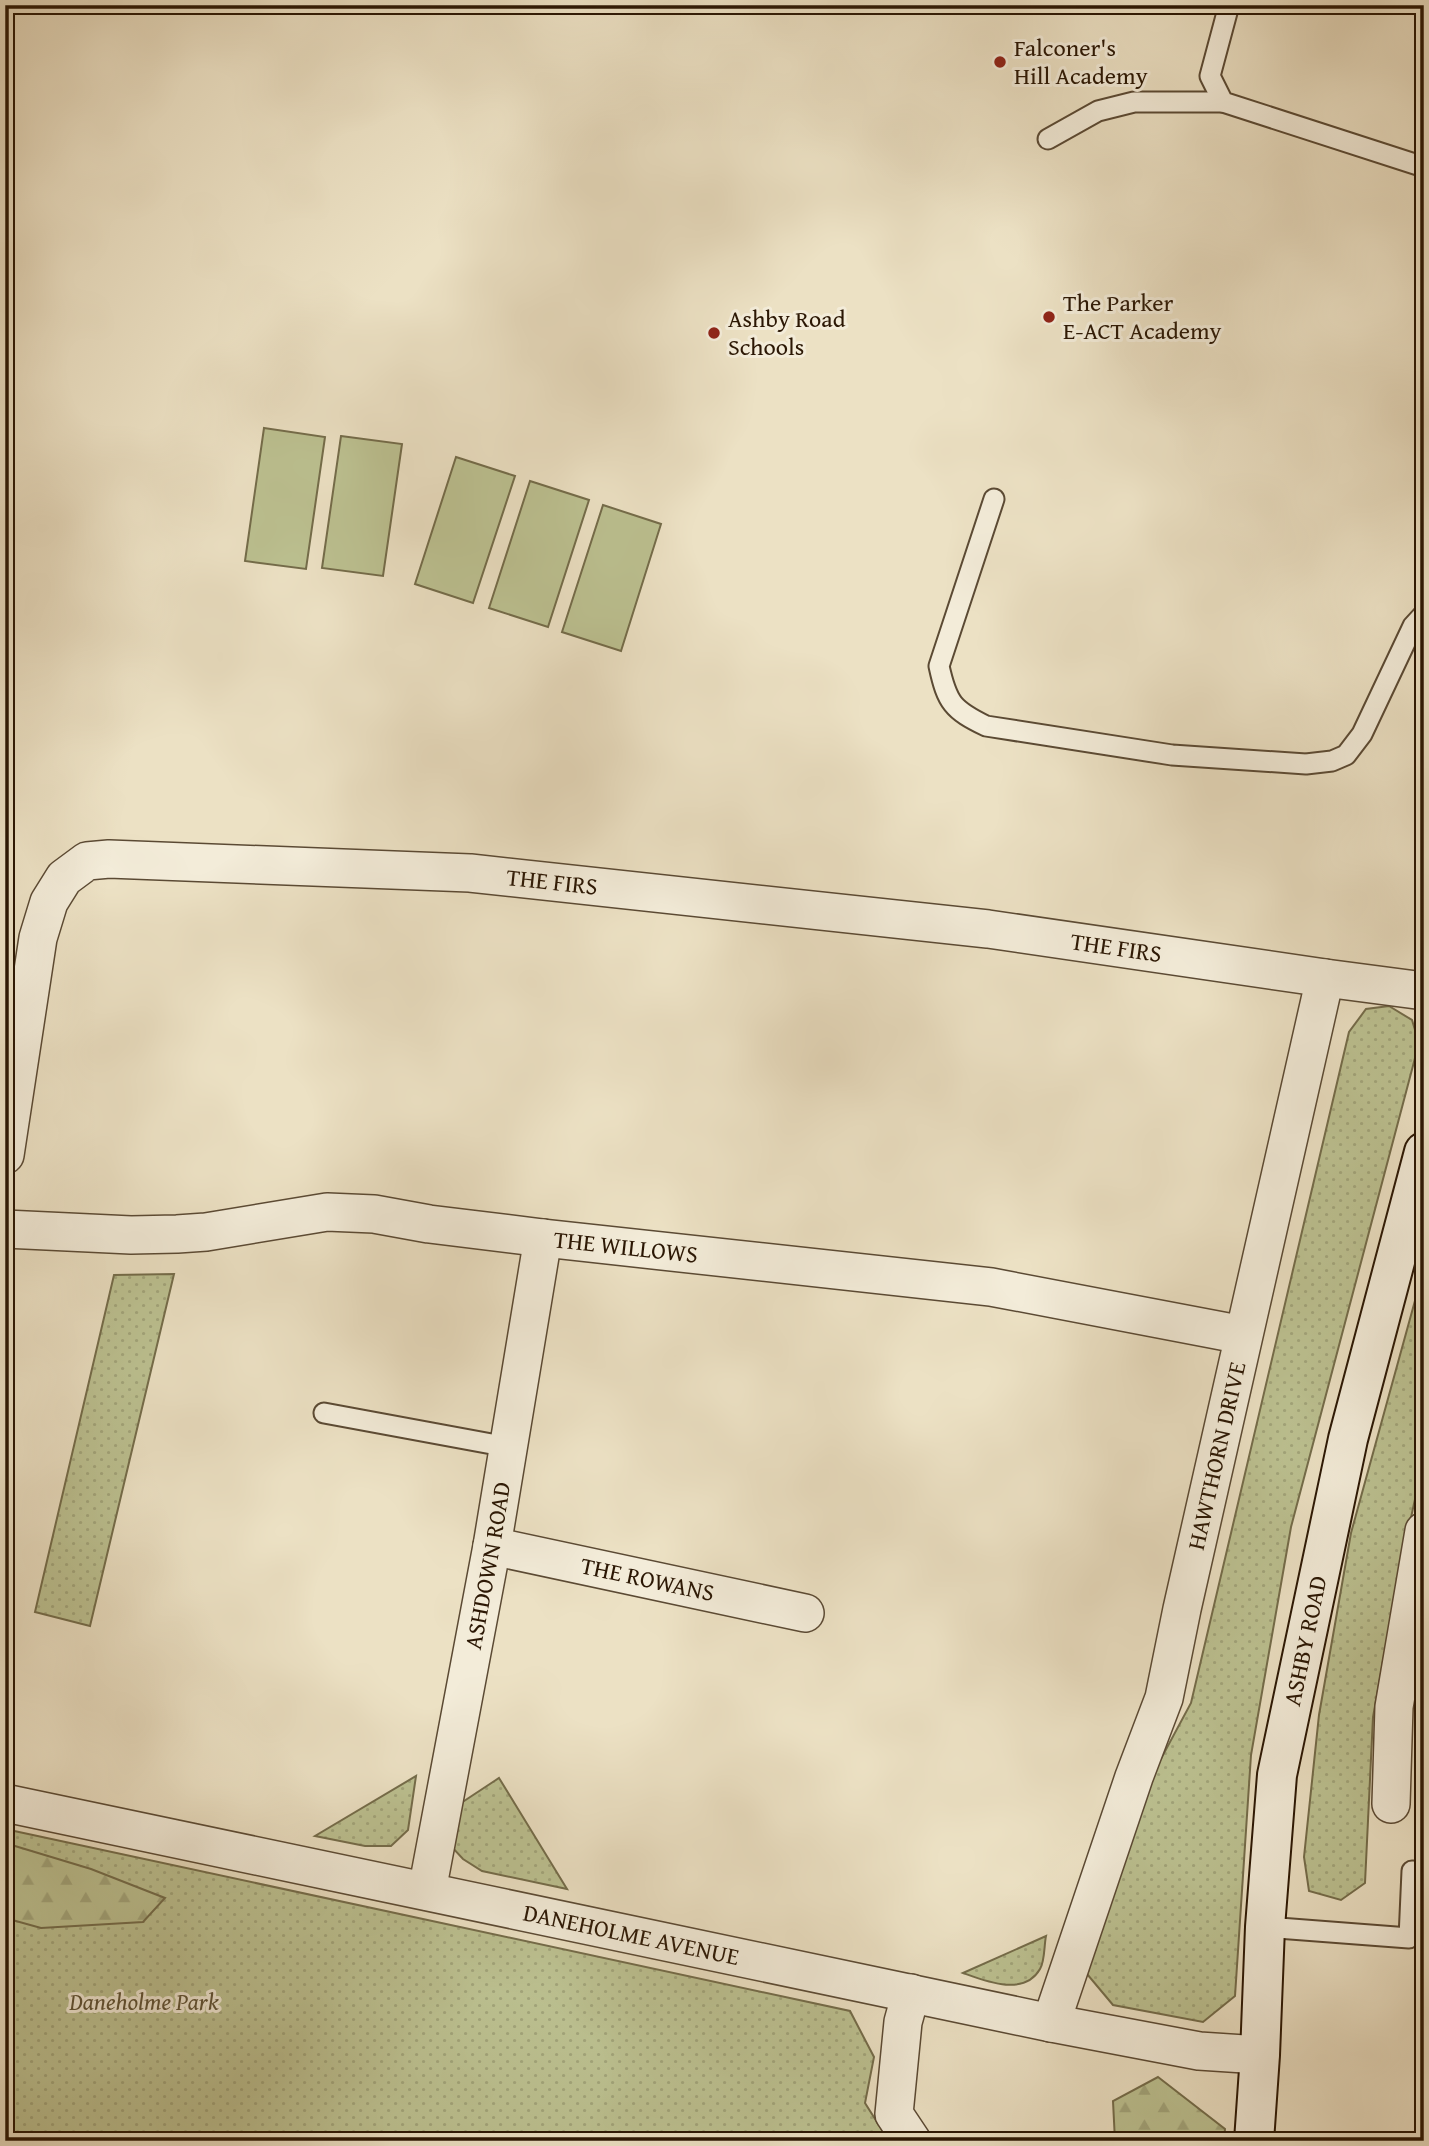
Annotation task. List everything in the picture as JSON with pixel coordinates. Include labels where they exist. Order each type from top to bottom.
[{"type":"street","name":"THE FIRS","points":[[5,1155],[38,938],[49,902],[64,878],[87,862],[109,859],[470,873],[988,929],[1325,978]]},
{"type":"street","points":[[1325,978],[1424,991]]},
{"type":"street","name":"HAWTHORN DRIVE","points":[[1051,2023],[1134,1777],[1164,1698],[1243,1335],[1325,978]]},
{"type":"street","name":"ASHBY ROAD","points":[[1254,2141],[1261,2055],[1265,1927],[1277,1775],[1348,1439],[1424,1152]]},
{"type":"street","name":"THE WILLOWS","points":[[5,1229],[131,1235],[206,1232],[327,1212],[374,1214],[429,1224],[543,1238],[991,1287],[1243,1335]]},
{"type":"street","name":"ASHDOWN ROAD","points":[[427,1891],[492,1546],[543,1238]]},
{"type":"street","points":[[1391,1804],[1394,1707],[1424,1531]]},
{"type":"street","name":"THE ROWANS","points":[[492,1546],[805,1613]]},
{"type":"street","name":"DANEHOLME AVENUE","points":[[5,1803],[1051,2023],[1199,2051],[1261,2055]]},
{"type":"street","points":[[911,1993],[904,2022],[894,2114],[912,2141]]},
{"type":"lane","points":[[1223,102],[1210,76],[1228,5]]},
{"type":"lane","points":[[1048,139],[1098,111],[1134,102],[1223,102],[1424,167]]},
{"type":"lane","points":[[994,499],[939,666],[945,694],[964,715],[986,726],[1172,755],[1306,764],[1332,761],[1346,755],[1362,734],[1413,626],[1424,614]]},
{"type":"lane","points":[[324,1413],[508,1447]]},
{"type":"lane","points":[[1265,1927],[1409,1938],[1412,1871],[1424,1872]]},
{"type":"green space","points":[[264,428],[325,437],[306,569],[245,561]]},
{"type":"green space","points":[[341,436],[402,444],[383,576],[322,568]]},
{"type":"green space","points":[[456,457],[515,476],[473,603],[415,584]]},
{"type":"green space","points":[[530,481],[589,500],[548,627],[489,608]]},
{"type":"green space","points":[[603,505],[661,524],[621,651],[562,632]]},
{"type":"green space","points":[[1389,1006],[1412,1020],[1419,1043],[1291,1527],[1251,1755],[1235,1996],[1203,2022],[1113,2005],[1087,1974],[1142,1794],[1191,1703],[1349,1032],[1366,1009]]},
{"type":"green space","points":[[1424,1268],[1424,1458],[1400,1568],[1373,1717],[1365,1883],[1341,1900],[1309,1891],[1304,1857],[1319,1715],[1351,1533]]},
{"type":"green space","points":[[174,1274],[90,1626],[35,1612],[114,1275]]},
{"type":"green space","points":[[416,1776],[408,1830],[391,1846],[365,1846],[315,1836]]},
{"type":"green space","points":[[499,1778],[567,1889],[482,1871],[463,1859],[450,1845],[455,1807]]},
{"type":"green space","name":"Daneholme Park","points":[[5,1829],[850,2011],[874,2057],[865,2103],[889,2141],[5,2141]]},
{"type":"green space","points":[[5,1843],[91,1869],[165,1898],[143,1922],[41,1928],[5,1918]]},
{"type":"green space","points":[[1046,1936],[1042,1966],[1033,1978],[1024,1983],[993,1983],[963,1973]]},
{"type":"green space","points":[[1158,2077],[1225,2129],[1224,2141],[1115,2141],[1113,2101]]},
{"type":"place","name":"Falconer's Hill Academy","points":[[1000,62]]},
{"type":"place","name":"The Parker E-ACT Academy","points":[[1049,317]]},
{"type":"place","name":"Ashby Road Schools","points":[[714,333]]}]
